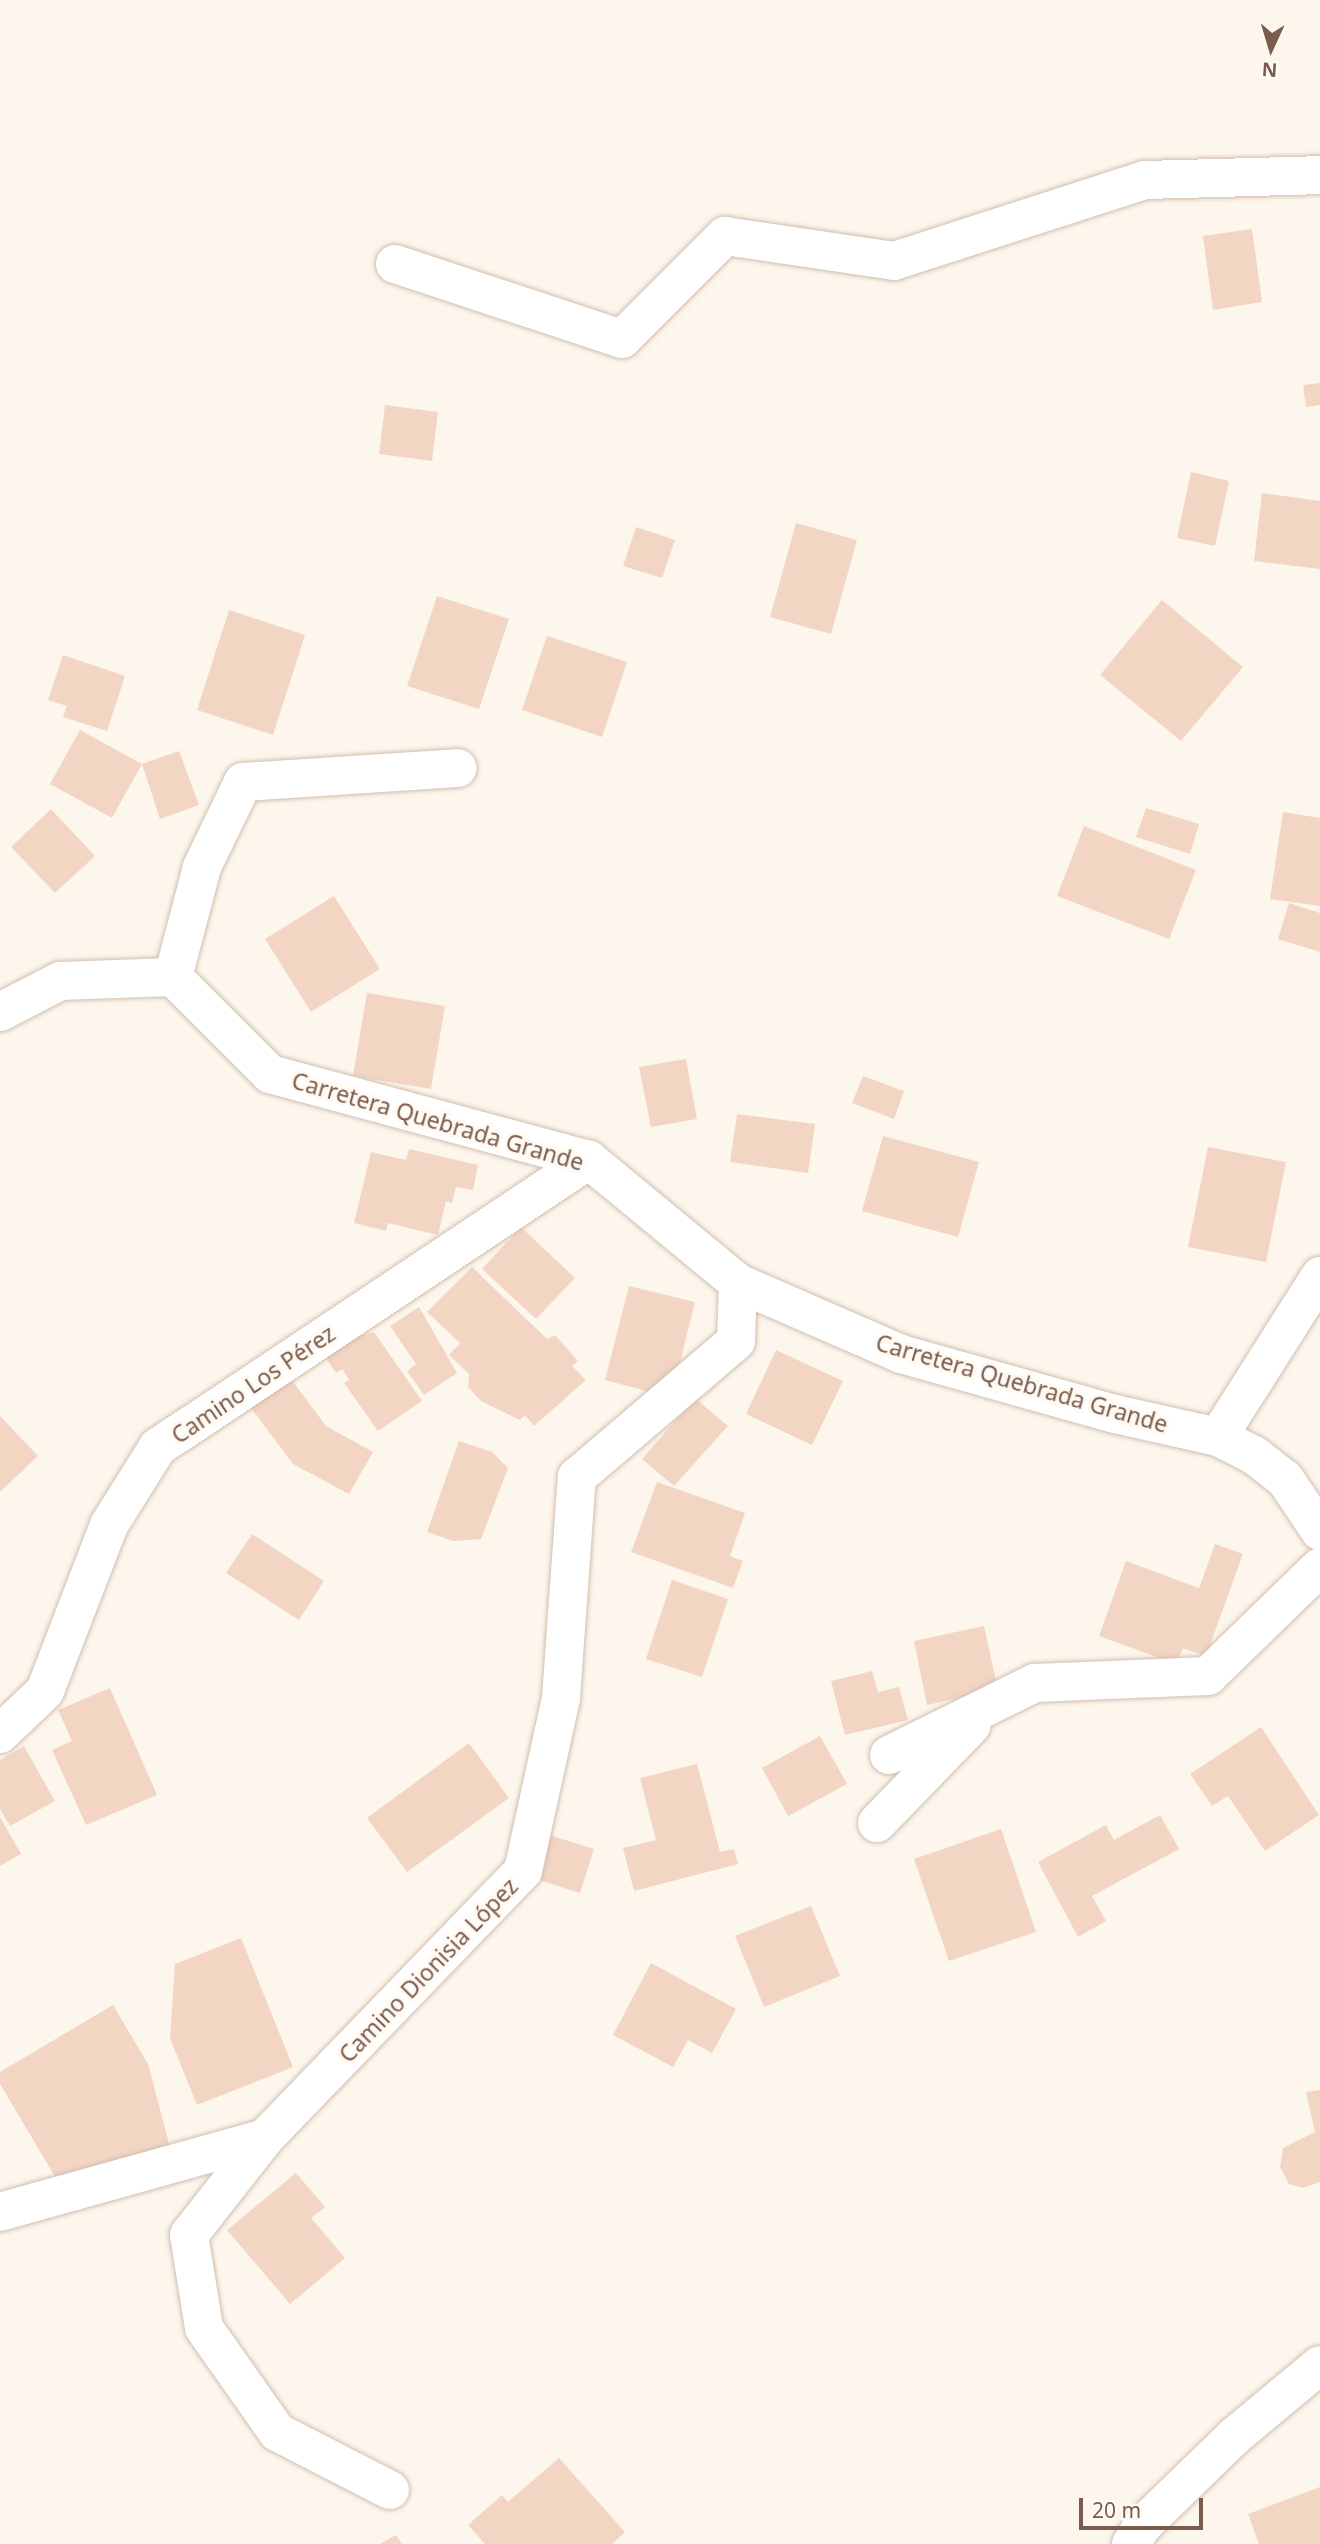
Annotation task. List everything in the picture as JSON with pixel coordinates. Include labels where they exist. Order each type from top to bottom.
[{"type":"street","points":[[396,264],[622,339],[725,236],[894,261],[1145,180],[1320,175]]},
{"type":"street","points":[[0,1012],[60,981],[173,977],[202,867],[243,782],[458,768]]},
{"type":"street","name":"Carretera Quebrada Grande","points":[[173,977],[271,1074],[589,1160],[738,1283],[901,1354],[1115,1414],[1218,1437],[1254,1455],[1284,1479],[1320,1531]]},
{"type":"street","name":"Camino Los Pérez","points":[[0,1734],[45,1691],[110,1525],[158,1447],[589,1160]]},
{"type":"street","points":[[1218,1437],[1320,1276]]},
{"type":"street","name":"Camino Dionisia López","points":[[390,2490],[277,2431],[205,2328],[189,2235],[265,2138],[523,1871],[561,1698],[577,1477],[736,1341],[738,1283]]},
{"type":"street","points":[[889,1755],[1035,1684],[1208,1676],[1320,1567]]},
{"type":"street","points":[[877,1823],[993,1704]]},
{"type":"street","points":[[0,2212],[265,2138]]},
{"type":"street","points":[[1131,2544],[1143,2525],[1236,2435],[1320,2365]]},
{"type":"building","points":[[1252,229],[1262,302],[1213,310],[1203,236]]},
{"type":"building","points":[[1320,383],[1320,405],[1306,407],[1303,385]]},
{"type":"building","points":[[385,405],[438,412],[432,461],[379,454]]},
{"type":"building","points":[[1191,472],[1229,481],[1215,546],[1177,538]]},
{"type":"building","points":[[1262,493],[1320,501],[1320,569],[1254,561]]},
{"type":"building","points":[[796,523],[857,540],[831,634],[770,617]]},
{"type":"building","points":[[636,527],[675,540],[662,578],[623,566]]},
{"type":"building","points":[[437,596],[509,619],[479,709],[407,686]]},
{"type":"building","points":[[1162,600],[1243,667],[1181,741],[1100,675]]},
{"type":"building","points":[[229,610],[305,635],[273,735],[197,710]]},
{"type":"building","points":[[547,636],[627,662],[602,737],[522,710]]},
{"type":"building","points":[[63,655],[125,676],[107,731],[63,717],[67,706],[48,700]]},
{"type":"building","points":[[80,730],[142,764],[112,818],[50,784]]},
{"type":"building","points":[[179,751],[199,805],[160,819],[142,764]]},
{"type":"building","points":[[1146,808],[1199,824],[1190,854],[1136,837]]},
{"type":"building","points":[[51,809],[95,856],[55,893],[11,847]]},
{"type":"building","points":[[1283,812],[1320,818],[1320,906],[1270,899]]},
{"type":"building","points":[[1084,826],[1196,870],[1169,939],[1057,896]]},
{"type":"building","points":[[334,896],[380,969],[311,1012],[265,939]]},
{"type":"building","points":[[1289,903],[1320,913],[1320,952],[1278,939]]},
{"type":"building","points":[[367,993],[445,1006],[431,1089],[353,1076]]},
{"type":"building","points":[[686,1059],[697,1119],[651,1127],[639,1067]]},
{"type":"building","points":[[863,1076],[904,1091],[894,1119],[852,1103]]},
{"type":"building","points":[[737,1114],[815,1124],[808,1173],[730,1162]]},
{"type":"building","points":[[883,1136],[979,1162],[958,1237],[862,1211]]},
{"type":"building","points":[[1208,1147],[1286,1162],[1266,1262],[1188,1247]]},
{"type":"building","points":[[409,1149],[478,1165],[473,1190],[456,1187],[452,1203],[446,1201],[438,1235],[388,1223],[386,1231],[354,1223],[371,1152],[406,1160]]},
{"type":"building","points":[[521,1227],[575,1278],[536,1319],[482,1269]]},
{"type":"building","points":[[472,1267],[547,1339],[555,1335],[578,1361],[572,1366],[586,1380],[534,1426],[525,1415],[520,1420],[481,1401],[468,1387],[469,1374],[449,1355],[460,1343],[427,1312]]},
{"type":"building","points":[[629,1286],[695,1302],[680,1362],[654,1393],[605,1380]]},
{"type":"building","points":[[419,1307],[457,1373],[424,1395],[407,1371],[416,1364],[390,1326]]},
{"type":"building","points":[[374,1332],[422,1401],[378,1431],[344,1383],[349,1380],[342,1369],[336,1373],[320,1349]]},
{"type":"building","points":[[776,1350],[843,1381],[812,1445],[746,1414]]},
{"type":"building","points":[[288,1375],[326,1426],[373,1452],[349,1494],[293,1464],[248,1404]]},
{"type":"building","points":[[695,1398],[728,1426],[674,1486],[642,1459]]},
{"type":"building","points":[[0,1416],[38,1456],[0,1492]]},
{"type":"building","points":[[459,1441],[492,1452],[508,1468],[481,1539],[453,1541],[427,1532]]},
{"type":"building","points":[[657,1482],[745,1513],[730,1556],[743,1561],[733,1588],[631,1552]]},
{"type":"building","points":[[252,1534],[324,1581],[299,1620],[226,1573]]},
{"type":"building","points":[[1215,1544],[1243,1554],[1206,1656],[1183,1648],[1176,1664],[1099,1636],[1126,1561],[1199,1588]]},
{"type":"building","points":[[672,1580],[728,1599],[702,1677],[646,1659]]},
{"type":"building","points":[[984,1626],[998,1690],[927,1705],[914,1641]]},
{"type":"building","points":[[872,1671],[878,1692],[899,1687],[908,1720],[845,1735],[831,1681]]},
{"type":"building","points":[[110,1688],[157,1795],[86,1825],[52,1750],[72,1741],[58,1710]]},
{"type":"building","points":[[1261,1727],[1319,1815],[1265,1851],[1228,1796],[1212,1806],[1190,1774]]},
{"type":"building","points":[[820,1736],[847,1784],[788,1816],[762,1768]]},
{"type":"building","points":[[469,1743],[509,1798],[407,1872],[367,1818]]},
{"type":"building","points":[[24,1746],[55,1801],[10,1826],[0,1809],[0,1760]]},
{"type":"building","points":[[697,1764],[720,1852],[734,1849],[738,1864],[634,1891],[623,1848],[656,1840],[640,1778]]},
{"type":"building","points":[[1160,1815],[1179,1849],[1092,1896],[1106,1921],[1078,1937],[1038,1862],[1106,1825],[1114,1840]]},
{"type":"building","points":[[0,1817],[21,1854],[0,1866]]},
{"type":"building","points":[[1001,1829],[1036,1932],[949,1961],[914,1859]]},
{"type":"building","points":[[543,1833],[594,1849],[580,1893],[529,1877]]},
{"type":"building","points":[[811,1906],[840,1976],[764,2007],[735,1936]]},
{"type":"building","points":[[241,1938],[293,2067],[197,2105],[170,2038],[175,1964]]},
{"type":"building","points":[[651,1963],[736,2009],[712,2053],[688,2040],[673,2067],[613,2035]]},
{"type":"building","points":[[113,2005],[148,2064],[171,2151],[57,2180],[0,2084],[0,2072]]},
{"type":"building","points":[[1320,2090],[1320,2182],[1303,2188],[1289,2184],[1280,2167],[1283,2148],[1315,2132],[1306,2092]]},
{"type":"building","points":[[296,2173],[325,2207],[311,2218],[345,2258],[290,2304],[227,2230]]},
{"type":"building","points":[[559,2458],[625,2532],[612,2544],[485,2544],[468,2525],[502,2495],[508,2502]]},
{"type":"building","points":[[1320,2487],[1320,2544],[1259,2544],[1248,2514]]},
{"type":"building","points":[[396,2535],[402,2544],[380,2544]]}]
